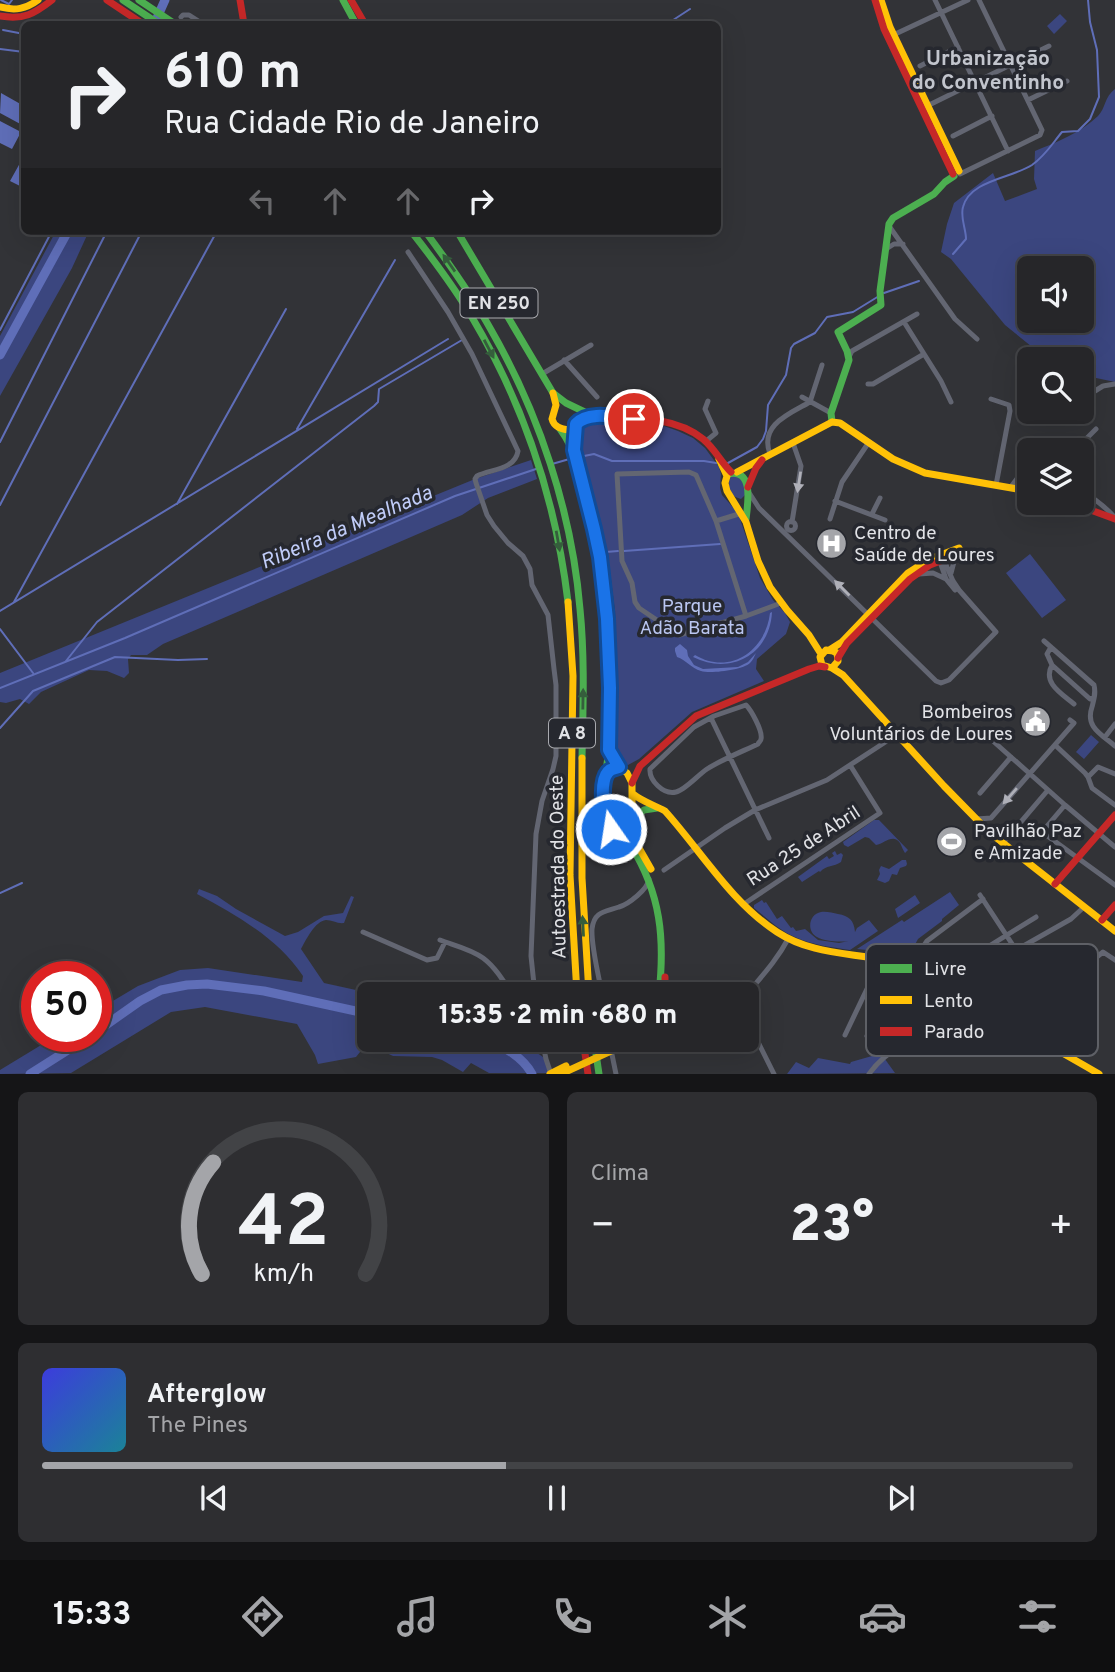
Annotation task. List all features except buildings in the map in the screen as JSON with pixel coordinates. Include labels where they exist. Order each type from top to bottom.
[{"type":"main road","points":[[0,7],[9,10],[25,9],[38,0]]},
{"type":"main road","points":[[1,16],[20,19],[30,16],[52,0]]},
{"type":"main road","points":[[123,0],[154,21]]},
{"type":"main road","points":[[139,0],[170,21]]},
{"type":"main road","points":[[240,0],[244,21]]},
{"type":"main road","points":[[343,0],[354,21]]},
{"type":"main road","points":[[351,0],[363,21]]},
{"type":"main road","points":[[843,675],[837,653],[824,653],[781,603],[762,571],[744,517],[726,487],[732,473],[793,443],[831,418],[849,357],[838,332],[881,305],[880,291],[889,225],[893,218],[934,194],[944,182],[957,174],[875,0]]},
{"type":"main road","points":[[881,0],[891,36]]},
{"type":"main road","points":[[109,1],[138,21]]},
{"type":"main road","name":"Autoestrada do Oeste","points":[[414,235],[442,271],[487,343],[511,393],[536,457],[555,523],[570,622],[571,890],[576,982]]},
{"type":"main road","name":"Autoestrada do Oeste","points":[[428,235],[496,338],[521,390],[552,472],[567,529],[576,578],[584,665],[582,902],[588,982]]},
{"type":"main road","name":"EN 250","points":[[459,235],[553,393]]},
{"type":"main road","points":[[553,393],[566,403],[593,416]]},
{"type":"main road","points":[[553,393],[556,407]]},
{"type":"main road","points":[[566,403],[556,407],[551,419],[574,450],[594,529],[604,589],[609,646],[609,750],[603,791],[606,822],[611,829],[620,832],[634,849],[649,876],[656,899],[660,935],[660,982]]},
{"type":"main road","points":[[574,450],[579,415],[575,408]]},
{"type":"main road","points":[[560,429],[569,430],[585,417],[593,416],[664,422],[692,432],[705,442],[732,473],[743,476],[748,491],[744,517]]},
{"type":"main road","points":[[831,418],[904,465],[925,473],[1017,489]]},
{"type":"main road","points":[[733,500],[742,502],[756,468],[768,455]]},
{"type":"main road","points":[[1094,511],[1115,518]]},
{"type":"main road","points":[[665,982],[661,897],[654,875],[633,836],[632,783],[639,766],[696,716],[818,666],[828,668],[838,660],[846,644],[908,573],[922,563],[960,552]]},
{"type":"main road","points":[[810,669],[824,653],[842,642],[916,574],[941,558]]},
{"type":"main road","points":[[824,653],[820,662],[843,675],[989,832],[1115,931]]},
{"type":"main road","points":[[609,750],[632,783]]},
{"type":"main road","points":[[606,775],[610,771],[639,766]]},
{"type":"main road","points":[[633,794],[669,815],[730,890],[768,925],[788,939],[814,949],[866,958]]},
{"type":"main road","points":[[620,832],[646,808],[661,808]]},
{"type":"main road","points":[[1055,884],[1115,816]]},
{"type":"main road","points":[[1102,920],[1115,905]]},
{"type":"main road","points":[[585,1052],[588,1073]]},
{"type":"main road","points":[[595,1052],[598,1073]]},
{"type":"main road","points":[[551,1073],[597,1052]]},
{"type":"main road","points":[[561,1073],[609,1052]]},
{"type":"main road","points":[[1070,1056],[1099,1073]]},
{"type":"street","points":[[935,0],[1008,151]]},
{"type":"street","points":[[891,36],[968,0]]},
{"type":"street","points":[[957,174],[1040,135],[1042,130],[979,0]]},
{"type":"street","points":[[181,17],[189,15],[198,21]]},
{"type":"street","points":[[924,107],[1049,46]]},
{"type":"street","points":[[920,66],[958,47]]},
{"type":"street","points":[[1028,100],[1067,81]]},
{"type":"street","points":[[953,136],[992,116]]},
{"type":"street","points":[[889,225],[955,319],[977,339]]},
{"type":"street","points":[[886,249],[894,244],[903,244]]},
{"type":"street","points":[[408,252],[472,354],[518,451],[513,463],[475,479],[494,526],[527,562],[532,584],[548,615],[556,685],[556,756],[538,818],[532,914],[534,982]]},
{"type":"street","points":[[849,357],[852,351],[917,314]]},
{"type":"street","points":[[904,322],[951,402]]},
{"type":"street","points":[[542,374],[591,345]]},
{"type":"street","points":[[868,384],[873,384],[924,354]]},
{"type":"street","points":[[564,360],[597,397]]},
{"type":"street","points":[[768,455],[770,431],[778,420],[810,402],[822,365]]},
{"type":"street","points":[[1094,392],[1103,386],[1115,384]]},
{"type":"street","points":[[802,397],[831,418]]},
{"type":"street","points":[[991,399],[1009,405],[1010,411],[996,485]]},
{"type":"street","points":[[705,442],[716,433],[705,410],[708,401]]},
{"type":"street","points":[[1087,438],[1096,429]]},
{"type":"street","points":[[830,519],[842,482],[869,442]]},
{"type":"street","points":[[778,525],[790,524],[801,466],[793,443]]},
{"type":"street","points":[[746,616],[716,522],[694,473],[617,474],[621,552],[639,608],[679,635],[746,616],[781,603]]},
{"type":"street","points":[[1010,488],[1017,479]]},
{"type":"street","points":[[748,491],[759,508],[941,683],[949,680],[996,633],[948,577],[941,558]]},
{"type":"street","points":[[872,514],[880,498]]},
{"type":"street","points":[[1094,500],[1107,507],[1115,518]]},
{"type":"street","points":[[835,501],[885,520]]},
{"type":"street","points":[[716,522],[744,517]]},
{"type":"street","points":[[948,577],[960,552]]},
{"type":"street","points":[[916,574],[925,572],[948,577]]},
{"type":"street","points":[[1044,640],[1094,685],[1090,722],[1115,746]]},
{"type":"street","points":[[1051,647],[1047,654],[1052,665],[1090,698],[1094,698]]},
{"type":"street","points":[[1052,665],[1048,672],[1051,682],[1074,704]]},
{"type":"street","points":[[746,705],[762,734],[761,740],[758,744],[707,769],[679,792],[672,793],[661,789],[651,779],[650,769],[694,727],[711,718],[746,705]]},
{"type":"street","points":[[711,718],[769,838]]},
{"type":"street","points":[[989,832],[991,818],[1074,723],[1070,719]]},
{"type":"street","points":[[1105,737],[1115,724]]},
{"type":"street","points":[[664,870],[755,810],[827,780],[896,733]]},
{"type":"street","points":[[993,741],[1115,847]]},
{"type":"street","points":[[1055,745],[1088,777],[1092,788],[1115,805]]},
{"type":"street","points":[[980,793],[1011,757]]},
{"type":"street","name":"Rua 25 de Abril","points":[[744,904],[880,813],[850,765]]},
{"type":"street","points":[[1088,777],[1098,767],[1115,774]]},
{"type":"street","points":[[1003,843],[1048,790]]},
{"type":"street","points":[[1065,806],[1042,832],[1115,885]]},
{"type":"street","points":[[977,820],[991,818]]},
{"type":"street","points":[[599,982],[592,929],[596,917],[603,911],[622,907],[640,894],[648,885],[649,876]]},
{"type":"street","points":[[640,894],[649,893],[656,899]]},
{"type":"street","points":[[924,944],[981,897],[1012,944]]},
{"type":"street","points":[[1026,944],[1070,919],[1084,907]]},
{"type":"street","points":[[992,944],[1036,917]]},
{"type":"street","points":[[363,932],[427,960],[438,958],[443,941],[483,957],[504,982]]},
{"type":"street","points":[[757,982],[788,939]]},
{"type":"street","points":[[1098,956],[1103,952],[1115,960]]},
{"type":"street","points":[[845,1035],[866,991]]},
{"type":"street","points":[[759,1043],[774,1073]]},
{"type":"street","points":[[544,1052],[551,1073]]},
{"type":"street","points":[[612,1052],[616,1073]]},
{"type":"street","points":[[869,1073],[883,1056]]},
{"type":"green space","points":[[1060,14],[1067,21],[1054,34],[1047,26]]},
{"type":"green space","points":[[1115,89],[1115,382],[1094,378],[1094,347],[1032,347],[1005,325],[951,259],[941,252],[954,203],[993,173],[1005,201],[1037,189],[1034,179],[1035,151],[1068,137],[1091,122],[1101,113]]},
{"type":"green space","points":[[54,235],[87,235],[72,268],[0,396],[0,336]]},
{"type":"green space","name":"Parque Adão Barata","points":[[586,422],[619,422],[619,427],[638,429],[661,425],[693,438],[705,448],[719,467],[722,495],[738,513],[760,578],[790,622],[786,634],[757,659],[756,669],[764,681],[692,712],[639,759],[628,765],[622,763],[617,755],[615,611],[610,572],[579,434]]},
{"type":"green space","points":[[531,460],[537,479],[488,498],[462,515],[163,644],[147,655],[131,655],[128,659],[129,673],[124,678],[107,671],[89,670],[41,692],[29,704],[20,699],[0,702],[0,673],[475,479]]},
{"type":"green space","points":[[734,475],[742,480],[744,485],[745,495],[741,499],[734,496],[729,488],[730,477]]},
{"type":"green space","points":[[1030,554],[1066,600],[1042,618],[1006,573]]},
{"type":"green space","points":[[1091,735],[1099,742],[1084,759],[1076,752]]},
{"type":"green space","points":[[874,820],[879,820],[908,850],[905,853],[900,843],[894,839],[876,845],[865,837],[848,847],[844,845],[843,842]]},
{"type":"green space","points":[[835,851],[837,855],[843,855],[841,862],[802,882],[798,877],[827,856],[829,859],[834,856],[832,853]]},
{"type":"green space","points":[[906,860],[907,864],[900,868],[897,875],[892,874],[885,883],[877,880],[881,866],[889,869]]},
{"type":"green space","points":[[199,889],[217,896],[285,936],[298,932],[324,916],[343,913],[351,896],[354,897],[344,923],[322,921],[311,932],[301,949],[324,983],[357,990],[357,1052],[360,1052],[356,1057],[318,1064],[297,1024],[205,1007],[171,1012],[112,1048],[112,1001],[138,986],[180,970],[208,968],[302,982],[303,976],[293,962],[269,939],[241,919],[197,894]]},
{"type":"green space","points":[[950,892],[959,905],[915,944],[866,944],[866,950],[857,949],[902,920],[904,922]]},
{"type":"green space","points":[[915,895],[920,903],[898,918],[895,909]]},
{"type":"green space","points":[[762,900],[777,919],[782,916],[791,928],[796,931],[805,929],[818,940],[839,943],[849,941],[821,939],[811,931],[812,919],[821,912],[848,917],[855,932],[869,920],[878,931],[850,950],[815,944],[784,931],[754,908],[754,905]]},
{"type":"green space","points":[[30,1052],[105,1052],[71,1073],[0,1074],[0,1070]]},
{"type":"green space","points":[[384,1052],[536,1052],[546,1059],[551,1073],[489,1073],[471,1063],[463,1072],[432,1057],[393,1056]]},
{"type":"green space","points":[[883,1056],[895,1073],[787,1074],[796,1062],[809,1068],[818,1058],[850,1064]]},
{"type":"shaded area","points":[[1,93],[21,104],[21,124],[0,113]]},
{"type":"shaded area","points":[[0,121],[21,132],[12,149],[0,143]]},
{"type":"shaded area","points":[[20,163],[21,164],[21,186],[10,181]]},
{"type":"shaded area","points":[[772,612],[770,627],[764,639],[756,650],[746,657],[721,664],[693,657],[695,655],[721,663],[744,656],[762,638]]},
{"type":"shaded area","points":[[680,644],[687,650],[694,665],[703,669],[738,667],[748,662],[756,653],[750,663],[741,668],[705,672],[677,657],[675,648]]},
{"type":"waterway","points":[[1,0],[9,4],[12,0]]},
{"type":"waterway","points":[[157,18],[165,0]]},
{"type":"waterway","name":"Ribeira da Mealhada","points":[[953,254],[966,239],[962,211],[967,198],[974,191],[1032,165],[1045,154],[1062,132],[1078,131],[1090,119],[1099,97],[1097,50],[1088,0]]},
{"type":"waterway","points":[[672,21],[690,9]]},
{"type":"waterway","points":[[3,30],[21,33]]},
{"type":"waterway","points":[[0,49],[21,52]]},
{"type":"waterway","points":[[0,330],[50,235]]},
{"type":"waterway","points":[[0,355],[66,235]]},
{"type":"waterway","points":[[0,442],[105,235]]},
{"type":"waterway","points":[[0,505],[140,235]]},
{"type":"waterway","points":[[14,602],[215,235]]},
{"type":"waterway","points":[[297,429],[395,260]]},
{"type":"waterway","name":"Ribeira da Mealhada","points":[[884,293],[919,281]]},
{"type":"waterway","name":"Ribeira da Mealhada","points":[[728,463],[757,447],[763,439],[768,405],[786,375],[794,344],[815,333],[827,317],[853,312],[879,296]]},
{"type":"waterway","points":[[177,504],[286,309]]},
{"type":"waterway","points":[[0,611],[448,339]]},
{"type":"waterway","points":[[66,661],[97,622],[374,406],[378,402],[379,389],[462,340]]},
{"type":"waterway","name":"Ribeira da Mealhada","points":[[579,457],[594,454],[612,461],[716,463]]},
{"type":"waterway","name":"Ribeira da Mealhada","points":[[552,464],[573,458]]},
{"type":"waterway","name":"Ribeira da Mealhada","points":[[0,688],[125,638],[455,496],[536,469]]},
{"type":"waterway","points":[[624,551],[720,544]]},
{"type":"waterway","points":[[606,552],[618,551]]},
{"type":"waterway","points":[[0,629],[33,673]]},
{"type":"waterway","points":[[0,728],[33,691],[115,657],[207,659]]},
{"type":"waterway","points":[[0,893],[22,883]]},
{"type":"waterway","points":[[112,1021],[161,990],[207,984],[264,991],[357,1011]]},
{"type":"waterway","points":[[30,1074],[65,1052]]},
{"type":"waterway","points":[[510,1052],[519,1058],[532,1074]]},
{"type":"traffic: fast","points":[[123,0],[154,21]]},
{"type":"traffic: fast","points":[[139,0],[170,21]]},
{"type":"traffic: fast","points":[[343,0],[354,21]]},
{"type":"traffic: fast","points":[[832,422],[831,413],[849,360],[838,332],[881,305],[880,291],[889,224],[893,218],[934,194],[954,176]]},
{"type":"traffic: fast","points":[[414,235],[459,296],[508,385],[546,491],[563,565],[568,602]]},
{"type":"traffic: fast","points":[[428,235],[475,303],[508,360],[538,429],[561,500],[576,573],[582,628],[582,758]]},
{"type":"traffic: fast","points":[[459,235],[553,393],[566,403],[593,416]]},
{"type":"traffic: fast","points":[[574,449],[576,424]]},
{"type":"traffic: fast","points":[[560,429],[571,447],[582,477],[595,537],[603,595],[609,712],[604,810],[608,823],[631,846],[655,899],[661,936],[660,982]]},
{"type":"traffic: fast","points":[[728,474],[742,476],[746,481],[746,519]]},
{"type":"traffic: fast","points":[[633,818],[644,810],[657,808]]},
{"type":"traffic: fast","points":[[596,1052],[599,1074]]},
{"type":"traffic: slow","points":[[0,7],[20,8],[38,0]]},
{"type":"traffic: slow","points":[[881,0],[890,27],[959,171]]},
{"type":"traffic: slow","points":[[553,393],[556,405],[552,419],[556,426],[569,430],[578,418]]},
{"type":"traffic: slow","points":[[832,422],[840,423],[893,459],[925,473],[1017,489]]},
{"type":"traffic: slow","points":[[737,472],[832,422]]},
{"type":"traffic: slow","points":[[719,459],[727,476],[727,491],[746,522],[758,561],[770,587],[821,654]]},
{"type":"traffic: slow","points":[[831,649],[842,642],[908,573],[930,559],[959,548]]},
{"type":"traffic: slow","points":[[568,602],[573,676],[570,875],[576,982]]},
{"type":"traffic: slow","points":[[832,668],[838,661],[837,653],[826,650],[820,657],[822,665],[843,675],[989,832],[1115,931]]},
{"type":"traffic: slow","points":[[609,751],[632,783],[632,831],[651,869]]},
{"type":"traffic: slow","points":[[582,758],[582,878],[588,982]]},
{"type":"traffic: slow","points":[[633,794],[665,811],[731,891],[760,920],[777,932],[810,947],[866,957]]},
{"type":"traffic: slow","points":[[561,1074],[609,1052]]},
{"type":"traffic: slow","points":[[1068,1056],[1099,1074]]},
{"type":"traffic: slow","points":[[550,1074],[566,1066]]},
{"type":"traffic: jam","points":[[0,16],[28,15],[52,0]]},
{"type":"traffic: jam","points":[[107,0],[138,21]]},
{"type":"traffic: jam","points":[[240,0],[244,21]]},
{"type":"traffic: jam","points":[[351,0],[363,21]]},
{"type":"traffic: jam","points":[[875,0],[884,29],[953,174]]},
{"type":"traffic: jam","points":[[578,421],[593,416],[621,417],[650,419],[678,426],[703,439],[731,472]]},
{"type":"traffic: jam","points":[[748,487],[762,460]]},
{"type":"traffic: jam","points":[[1094,511],[1115,519]]},
{"type":"traffic: jam","points":[[838,658],[847,643],[910,579],[930,565],[961,553]]},
{"type":"traffic: jam","points":[[632,783],[640,766],[696,716],[809,669],[825,667]]},
{"type":"traffic: jam","points":[[1055,884],[1115,815]]},
{"type":"traffic: jam","points":[[1102,920],[1115,905]]},
{"type":"traffic: jam","points":[[665,977],[665,982]]},
{"type":"traffic: jam","points":[[585,1052],[588,1074]]},
{"type":"place","name":"Centro de Saúde de Loures","points":[[831,543]]},
{"type":"place","name":"Bombeiros Voluntários de Loures","points":[[1036,722]]},
{"type":"place","name":"Pavilhão Paz e Amizade","points":[[951,841]]},
{"type":"district","name":"Urbanização do Conventinho","points":[[988,70]]},
{"type":"route","points":[[611,829],[606,822],[603,785],[606,775],[619,767],[609,750],[607,619],[600,557],[574,450],[576,424],[585,417],[634,419]]}]
